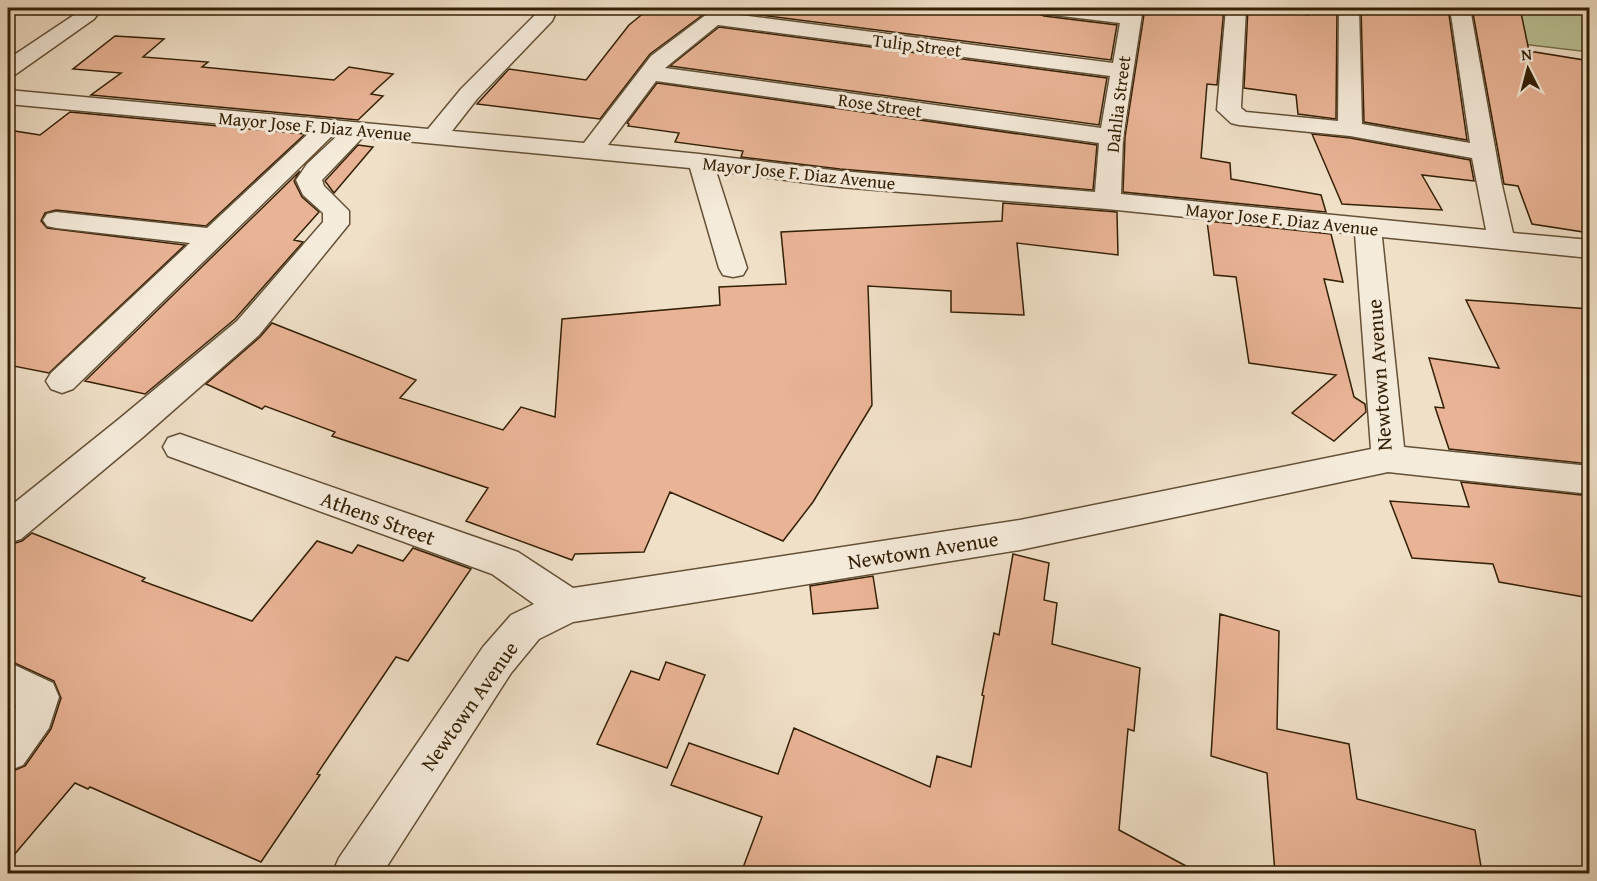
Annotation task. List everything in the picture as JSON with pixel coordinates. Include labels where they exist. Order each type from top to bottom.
[{"type":"street","points":[[434,137],[469,94],[545,17],[548,8]]},
{"type":"street","points":[[1045,8],[1132,13]]},
{"type":"street","points":[[1236,8],[1229,110],[1239,118],[1350,129],[1484,153]]},
{"type":"street","points":[[1349,8],[1350,129]]},
{"type":"street","points":[[1460,8],[1484,153],[1502,242]]},
{"type":"street","points":[[591,151],[658,62],[720,13]]},
{"type":"street","name":"Tulip Street","points":[[720,13],[1121,71]]},
{"type":"street","name":"Dahlia Street","points":[[1107,201],[1110,137],[1132,13]]},
{"type":"street","points":[[8,69],[87,15]]},
{"type":"street","name":"Rose Street","points":[[649,73],[1110,137]]},
{"type":"street","name":"Mayor Jose F. Diaz Avenue","points":[[8,97],[699,161],[840,179],[1107,201],[1590,249]]},
{"type":"street","points":[[62,381],[328,128]]},
{"type":"street","points":[[8,528],[132,428],[248,328],[336,224],[336,211],[312,189],[309,180],[316,169],[357,130]]},
{"type":"street","points":[[699,161],[705,173],[734,268]]},
{"type":"street","points":[[56,220],[214,237]]},
{"type":"street","name":"Newtown Avenue","points":[[355,873],[497,660],[525,627],[568,606],[1020,535],[1388,459],[1368,228]]},
{"type":"street","name":"Athens Street","points":[[180,447],[505,564],[568,606]]},
{"type":"street","points":[[1388,459],[1590,480]]},
{"type":"street","points":[[8,681],[39,696],[35,714],[8,750]]},
{"type":"green space","points":[[1514,8],[1589,8],[1589,52],[1522,44]]},
{"type":"building","points":[[650,8],[712,8],[650,54],[600,119],[477,104],[509,69],[586,80],[629,25]]},
{"type":"building","points":[[739,8],[1033,8],[1036,13],[1044,16],[1117,25],[1111,60],[736,12]]},
{"type":"building","points":[[1145,8],[1224,8],[1217,85],[1207,84],[1201,158],[1230,163],[1231,179],[1321,195],[1326,212],[1123,192],[1125,137]]},
{"type":"building","points":[[1248,8],[1308,15],[1307,8],[1337,8],[1336,119],[1298,114],[1296,95],[1244,88]]},
{"type":"building","points":[[1361,8],[1448,8],[1467,140],[1364,122]]},
{"type":"building","points":[[1472,8],[1520,8],[1529,51],[1590,61],[1590,233],[1532,224],[1518,186],[1504,184]]},
{"type":"building","points":[[719,27],[1107,78],[1099,125],[670,66]]},
{"type":"building","points":[[115,36],[164,39],[143,57],[208,62],[202,67],[334,80],[349,67],[393,74],[371,94],[383,96],[358,120],[91,95],[121,73],[73,69]]},
{"type":"building","points":[[657,83],[1097,145],[1093,190],[840,169],[741,157],[743,151],[675,142],[679,133],[628,126],[627,123]]},
{"type":"building","points":[[70,112],[305,134],[206,226],[56,210],[45,213],[41,221],[47,228],[185,245],[49,373],[8,365],[8,130],[40,135]]},
{"type":"building","points":[[1312,134],[1350,138],[1470,160],[1474,181],[1422,175],[1442,210],[1342,204]]},
{"type":"building","points":[[358,145],[373,147],[334,193],[325,181]]},
{"type":"building","points":[[300,171],[294,181],[302,197],[319,212],[294,240],[303,242],[235,319],[145,394],[85,381]]},
{"type":"building","points":[[1003,203],[1117,212],[1118,255],[1017,243],[1024,315],[951,312],[951,291],[868,286],[872,405],[813,502],[783,541],[670,492],[644,552],[575,554],[572,560],[466,521],[488,488],[332,436],[335,432],[265,406],[262,409],[206,384],[260,337],[272,323],[416,380],[400,398],[503,430],[521,407],[555,417],[562,319],[720,305],[719,287],[786,284],[781,232],[1002,221]]},
{"type":"building","points":[[1207,221],[1331,234],[1343,282],[1324,279],[1354,397],[1365,404],[1366,412],[1334,441],[1292,413],[1336,375],[1249,363],[1236,277],[1214,275]]},
{"type":"building","points":[[1466,300],[1590,309],[1590,464],[1449,449],[1435,407],[1444,408],[1429,358],[1499,368]]},
{"type":"building","points":[[1461,482],[1590,496],[1590,598],[1499,582],[1493,564],[1412,558],[1390,501],[1469,507]]},
{"type":"building","points":[[32,533],[145,578],[142,581],[252,621],[317,541],[352,553],[358,545],[403,561],[413,548],[471,569],[408,661],[396,657],[261,862],[90,787],[88,789],[75,783],[8,862],[8,773],[25,766],[51,729],[61,698],[54,681],[8,660],[8,545],[22,541]]},
{"type":"building","points":[[1013,554],[1049,563],[1044,600],[1057,603],[1052,644],[1140,668],[1134,731],[1128,729],[1119,830],[1199,873],[741,873],[762,817],[671,785],[689,743],[778,774],[794,728],[930,787],[937,756],[971,767],[994,633],[999,635]]},
{"type":"building","points":[[873,576],[878,608],[813,614],[810,586]]},
{"type":"building","points":[[1220,614],[1279,631],[1277,729],[1349,744],[1357,799],[1475,830],[1482,873],[1275,873],[1267,773],[1211,756]]},
{"type":"building","points":[[666,662],[705,675],[667,768],[597,744],[631,671],[659,680]]}]
